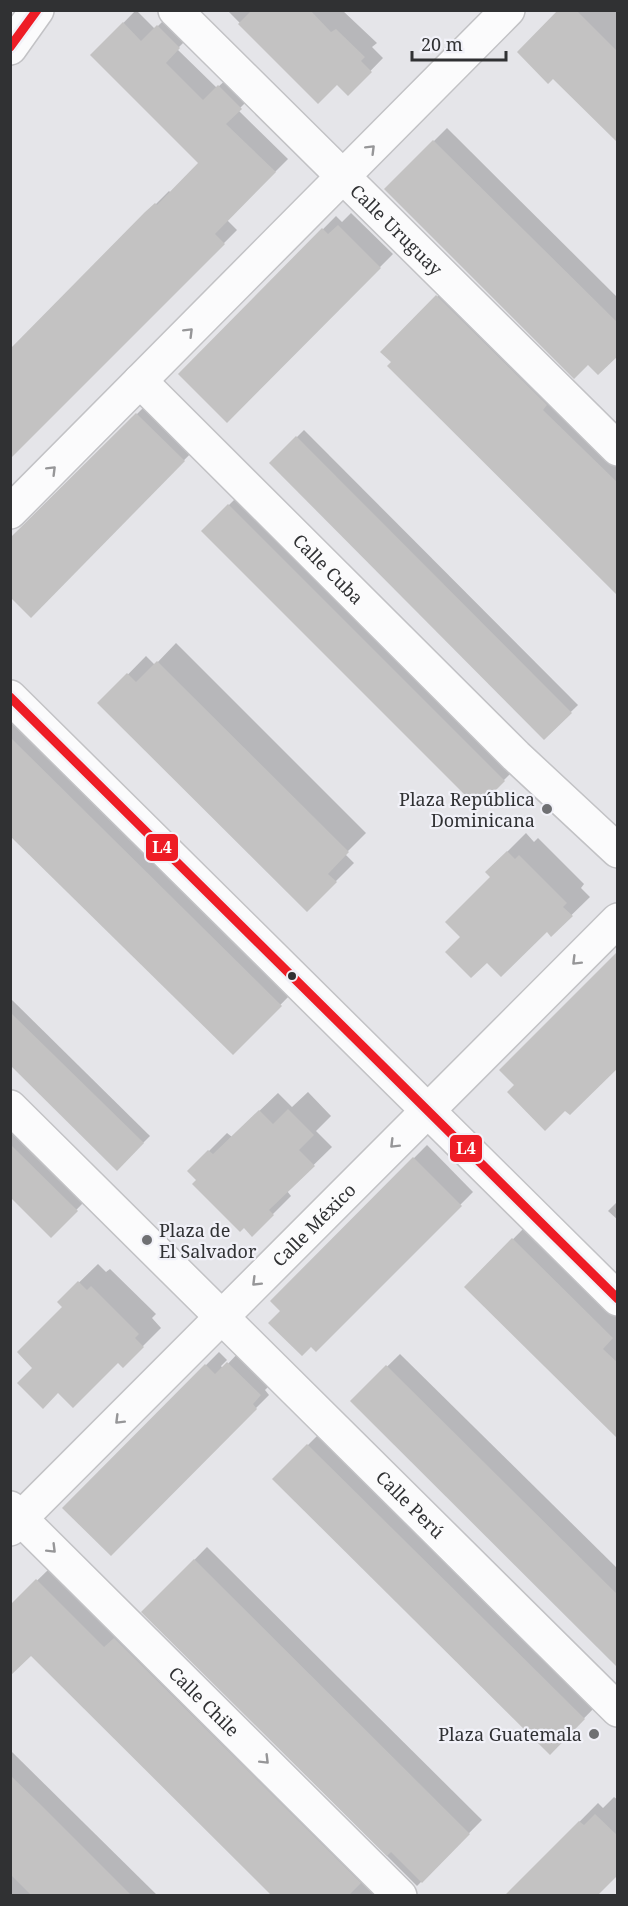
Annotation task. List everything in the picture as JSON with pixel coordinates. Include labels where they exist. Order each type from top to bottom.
[{"type":"street","points":[[10,48],[37,10]]},
{"type":"street","name":"Calle Uruguay","points":[[175,10],[618,449]]},
{"type":"street","points":[[10,512],[508,10]]},
{"type":"street","name":"Calle Cuba","points":[[140,381],[516,756],[618,851]]},
{"type":"street","points":[[10,697],[618,1299]]},
{"type":"street","name":"Calle México","points":[[14,1518],[222,1317],[618,920]]},
{"type":"street","points":[[10,1107],[222,1317]]},
{"type":"street","name":"Calle Perú","points":[[222,1317],[609,1701]]},
{"type":"street","name":"Calle Chile","points":[[14,1518],[400,1896]]},
{"type":"building","points":[[252,10],[310,10],[331,32],[336,29],[365,57],[361,61],[372,72],[348,96],[337,85],[318,104],[238,24]]},
{"type":"building","points":[[558,10],[576,10],[618,52],[618,143],[553,79],[548,84],[517,52]]},
{"type":"building","points":[[123,22],[141,41],[157,25],[180,48],[166,63],[203,100],[218,85],[242,109],[226,124],[276,172],[215,234],[225,244],[10,459],[10,349],[145,212],[155,203],[157,205],[198,163],[90,55]]},
{"type":"building","points":[[433,140],[618,323],[618,356],[598,375],[588,365],[574,379],[384,189]]},
{"type":"building","points":[[338,225],[381,268],[227,423],[178,374],[322,228],[328,234]]},
{"type":"building","points":[[436,295],[547,405],[543,410],[618,483],[618,596],[387,366],[391,362],[380,352]]},
{"type":"building","points":[[136,413],[185,461],[31,618],[10,597],[10,538]]},
{"type":"building","points":[[296,436],[572,713],[544,740],[269,463]]},
{"type":"building","points":[[228,504],[505,781],[478,808],[201,531]]},
{"type":"building","points":[[157,661],[349,852],[328,874],[337,882],[307,912],[97,703],[127,673],[136,682]]},
{"type":"building","points":[[10,737],[282,1006],[233,1055],[10,836]]},
{"type":"building","points":[[507,851],[515,859],[519,855],[567,903],[563,907],[573,916],[551,937],[547,932],[501,977],[487,963],[471,978],[445,952],[460,937],[445,922],[490,877],[485,872]]},
{"type":"building","points":[[618,951],[618,1068],[570,1115],[565,1111],[545,1131],[507,1092],[514,1085],[499,1070]]},
{"type":"building","points":[[10,1012],[144,1143],[117,1171],[10,1065]]},
{"type":"building","points":[[288,1109],[314,1135],[299,1150],[315,1166],[269,1210],[274,1215],[252,1237],[244,1228],[240,1232],[192,1184],[196,1180],[187,1171],[208,1150],[213,1154],[259,1110],[273,1124]]},
{"type":"building","points":[[10,1144],[78,1211],[51,1238],[10,1197]]},
{"type":"building","points":[[413,1157],[462,1206],[316,1352],[311,1347],[302,1356],[268,1323],[280,1311],[270,1301]]},
{"type":"building","points":[[512,1238],[613,1338],[603,1349],[618,1363],[618,1439],[464,1287]]},
{"type":"building","points":[[78,1281],[87,1290],[91,1286],[139,1334],[135,1338],[144,1347],[123,1368],[118,1363],[73,1408],[58,1393],[43,1409],[17,1383],[32,1368],[17,1352],[62,1307],[57,1302]]},
{"type":"building","points":[[227,1362],[261,1395],[253,1404],[257,1409],[111,1556],[62,1508],[205,1364],[215,1374]]},
{"type":"building","points":[[386,1365],[618,1595],[618,1668],[350,1401]]},
{"type":"building","points":[[307,1444],[585,1719],[550,1755],[272,1479]]},
{"type":"building","points":[[194,1559],[470,1834],[422,1883],[391,1852],[387,1856],[141,1612]]},
{"type":"building","points":[[36,1579],[104,1647],[114,1638],[361,1883],[348,1896],[272,1896],[31,1656],[10,1676],[10,1605]]},
{"type":"building","points":[[10,1775],[132,1896],[32,1896],[10,1874]]},
{"type":"building","points":[[595,1814],[618,1836],[618,1875],[597,1896],[504,1896],[579,1821],[584,1825]]},
{"type":"transit line","name":"L4","points":[[10,47],[37,10]]},
{"type":"transit line","name":"L4","points":[[10,697],[618,1299]]},
{"type":"place","name":"Plaza República Dominicana","points":[[547,809]]},
{"type":"place","name":"Plaza de El Salvador","points":[[147,1240]]},
{"type":"place","name":"Plaza Guatemala","points":[[594,1734]]}]
